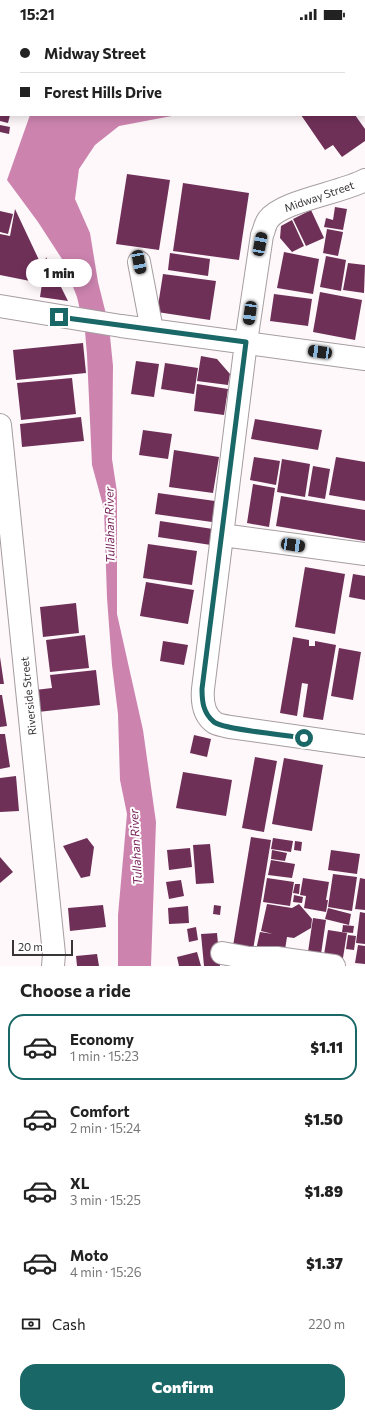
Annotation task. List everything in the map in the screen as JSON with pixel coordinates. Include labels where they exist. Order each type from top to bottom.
[{"type":"street","name":"Midway Street","points":[[365,180],[340,190],[279,210],[268,220],[262,235],[258,252],[246,342],[202,689],[202,701],[206,713],[215,723],[230,728],[365,746]]},
{"type":"street","points":[[139,262],[152,330]]},
{"type":"street","points":[[0,306],[121,326],[365,359]]},
{"type":"street","name":"Riverside Street","points":[[0,425],[53,947],[53,966]]},
{"type":"street","points":[[222,535],[365,554]]},
{"type":"street","points":[[222,953],[249,958],[277,958],[334,966]]},
{"type":"water","name":"Tullahan River","points":[[30,116],[172,116],[119,126],[95,145],[79,169],[75,199],[90,233],[98,282],[109,326],[113,366],[112,459],[117,492],[117,614],[143,730],[156,822],[151,966],[118,966],[118,915],[127,814],[120,780],[118,714],[112,665],[107,598],[104,509],[92,465],[85,331],[77,297],[62,259],[38,222],[7,180]]},
{"type":"building","points":[[0,116],[10,116],[8,123],[0,121]]},
{"type":"building","points":[[302,116],[356,116],[365,129],[365,141],[342,157],[333,145],[325,150]]},
{"type":"building","points":[[0,125],[10,127],[9,134],[0,132]]},
{"type":"building","points":[[127,174],[170,180],[159,250],[116,244]]},
{"type":"building","points":[[183,183],[249,193],[239,260],[173,251]]},
{"type":"building","points":[[335,207],[347,209],[343,230],[324,227],[326,218],[333,220]]},
{"type":"building","points":[[15,209],[39,260],[35,282],[0,275],[0,234],[10,236]]},
{"type":"building","points":[[311,210],[324,238],[306,246],[293,219]]},
{"type":"building","points":[[0,211],[13,214],[8,234],[0,232]]},
{"type":"building","points":[[292,220],[304,246],[292,252],[280,238],[281,226]]},
{"type":"building","points":[[327,229],[343,232],[338,256],[323,253]]},
{"type":"building","points":[[284,252],[319,259],[313,294],[277,288]]},
{"type":"building","points":[[170,253],[210,259],[208,276],[168,270]]},
{"type":"building","points":[[326,256],[346,260],[341,291],[320,287]]},
{"type":"building","points":[[46,257],[68,301],[40,297]]},
{"type":"building","points":[[348,263],[365,265],[364,293],[343,290]]},
{"type":"building","points":[[163,274],[216,281],[210,320],[157,312]]},
{"type":"building","points":[[320,292],[362,300],[355,340],[313,332]]},
{"type":"building","points":[[274,294],[312,299],[308,326],[270,321]]},
{"type":"building","points":[[83,343],[86,373],[16,380],[13,350]]},
{"type":"building","points":[[201,356],[217,359],[230,374],[228,385],[197,381]]},
{"type":"building","points":[[136,361],[159,364],[154,397],[131,394]]},
{"type":"building","points":[[165,363],[198,368],[194,394],[161,389]]},
{"type":"building","points":[[72,378],[76,414],[21,420],[17,383]]},
{"type":"building","points":[[197,384],[228,389],[224,415],[194,411]]},
{"type":"building","points":[[81,417],[84,441],[22,447],[20,424]]},
{"type":"building","points":[[255,419],[322,430],[318,450],[251,439]]},
{"type":"building","points":[[143,430],[172,434],[168,459],[139,455]]},
{"type":"building","points":[[174,450],[219,457],[213,493],[169,487]]},
{"type":"building","points":[[254,457],[280,461],[276,485],[250,480]]},
{"type":"building","points":[[336,457],[365,462],[365,501],[329,495]]},
{"type":"building","points":[[282,459],[310,464],[305,497],[277,492]]},
{"type":"building","points":[[313,466],[330,469],[325,499],[308,496]]},
{"type":"building","points":[[253,484],[275,488],[269,527],[247,523]]},
{"type":"building","points":[[158,493],[215,501],[212,522],[155,514]]},
{"type":"building","points":[[281,496],[365,510],[365,541],[276,526]]},
{"type":"building","points":[[160,521],[213,529],[211,545],[158,537]]},
{"type":"building","points":[[148,544],[197,551],[192,585],[143,578]]},
{"type":"building","points":[[305,567],[345,574],[335,634],[295,627]]},
{"type":"building","points":[[353,574],[365,576],[365,600],[349,597]]},
{"type":"building","points":[[146,582],[194,590],[188,624],[140,616]]},
{"type":"building","points":[[76,603],[79,633],[43,637],[40,607]]},
{"type":"building","points":[[85,635],[89,668],[50,672],[46,640]]},
{"type":"building","points":[[293,637],[309,640],[309,646],[315,646],[315,641],[336,645],[323,720],[303,717],[308,684],[302,683],[297,716],[280,713]]},
{"type":"building","points":[[163,641],[188,645],[184,665],[160,661]]},
{"type":"building","points":[[339,648],[361,652],[353,700],[331,696]]},
{"type":"building","points":[[0,657],[4,684],[0,684]]},
{"type":"building","points":[[96,670],[100,705],[38,712],[35,690],[52,688],[50,675]]},
{"type":"building","points":[[0,695],[2,695],[7,726],[0,727]]},
{"type":"building","points":[[0,734],[5,734],[10,767],[0,769]]},
{"type":"building","points":[[194,735],[211,739],[207,757],[190,753]]},
{"type":"building","points":[[255,757],[277,761],[264,832],[242,828]]},
{"type":"building","points":[[284,758],[323,765],[312,831],[272,824]]},
{"type":"building","points":[[183,772],[232,780],[226,816],[176,808]]},
{"type":"building","points":[[16,776],[19,811],[0,812],[0,778]]},
{"type":"building","points":[[251,837],[271,840],[253,950],[233,946]]},
{"type":"building","points":[[87,838],[94,847],[90,876],[81,878],[63,846]]},
{"type":"building","points":[[273,838],[293,841],[291,852],[271,849]]},
{"type":"building","points":[[295,841],[302,842],[301,851],[294,850]]},
{"type":"building","points":[[210,844],[214,883],[196,884],[193,845]]},
{"type":"building","points":[[190,848],[192,867],[169,870],[167,850]]},
{"type":"building","points":[[272,850],[287,853],[285,861],[271,859]]},
{"type":"building","points":[[331,850],[360,854],[357,874],[328,870]]},
{"type":"building","points":[[0,857],[13,872],[0,883]]},
{"type":"building","points":[[271,860],[295,864],[292,878],[268,875]]},
{"type":"building","points":[[333,874],[357,877],[352,911],[328,907]]},
{"type":"building","points":[[267,878],[294,882],[290,906],[263,902]]},
{"type":"building","points":[[303,878],[329,882],[326,912],[304,908],[306,896],[300,895]]},
{"type":"building","points":[[360,878],[365,879],[365,910],[355,909]]},
{"type":"building","points":[[181,880],[184,896],[169,899],[166,882]]},
{"type":"building","points":[[295,884],[300,884],[299,894],[293,893]]},
{"type":"building","points":[[294,895],[303,897],[302,903],[293,902]]},
{"type":"building","points":[[267,904],[292,908],[299,904],[312,919],[311,928],[294,938],[287,937],[284,956],[256,950],[260,932],[273,934],[261,931]]},
{"type":"building","points":[[103,905],[106,927],[70,931],[68,908]]},
{"type":"building","points":[[214,905],[221,906],[220,915],[213,914]]},
{"type":"building","points":[[188,906],[189,923],[169,924],[168,908]]},
{"type":"building","points":[[328,908],[351,914],[349,925],[325,919]]},
{"type":"building","points":[[360,912],[365,913],[365,944],[356,943]]},
{"type":"building","points":[[313,918],[326,920],[321,954],[308,952]]},
{"type":"building","points":[[343,925],[354,926],[353,933],[342,932]]},
{"type":"building","points":[[196,927],[198,940],[189,942],[187,929]]},
{"type":"building","points":[[328,930],[347,933],[342,964],[323,961]]},
{"type":"building","points":[[217,933],[220,966],[204,966],[201,934]]},
{"type":"building","points":[[348,935],[356,936],[354,950],[346,949]]},
{"type":"building","points":[[358,945],[365,946],[365,964],[355,963]]},
{"type":"building","points":[[197,952],[201,966],[179,966],[177,957]]},
{"type":"building","points":[[97,954],[99,966],[77,966],[76,956]]},
{"type":"route","points":[[59,317],[246,342],[202,689],[202,701],[206,713],[215,723],[230,728],[304,738]]}]
